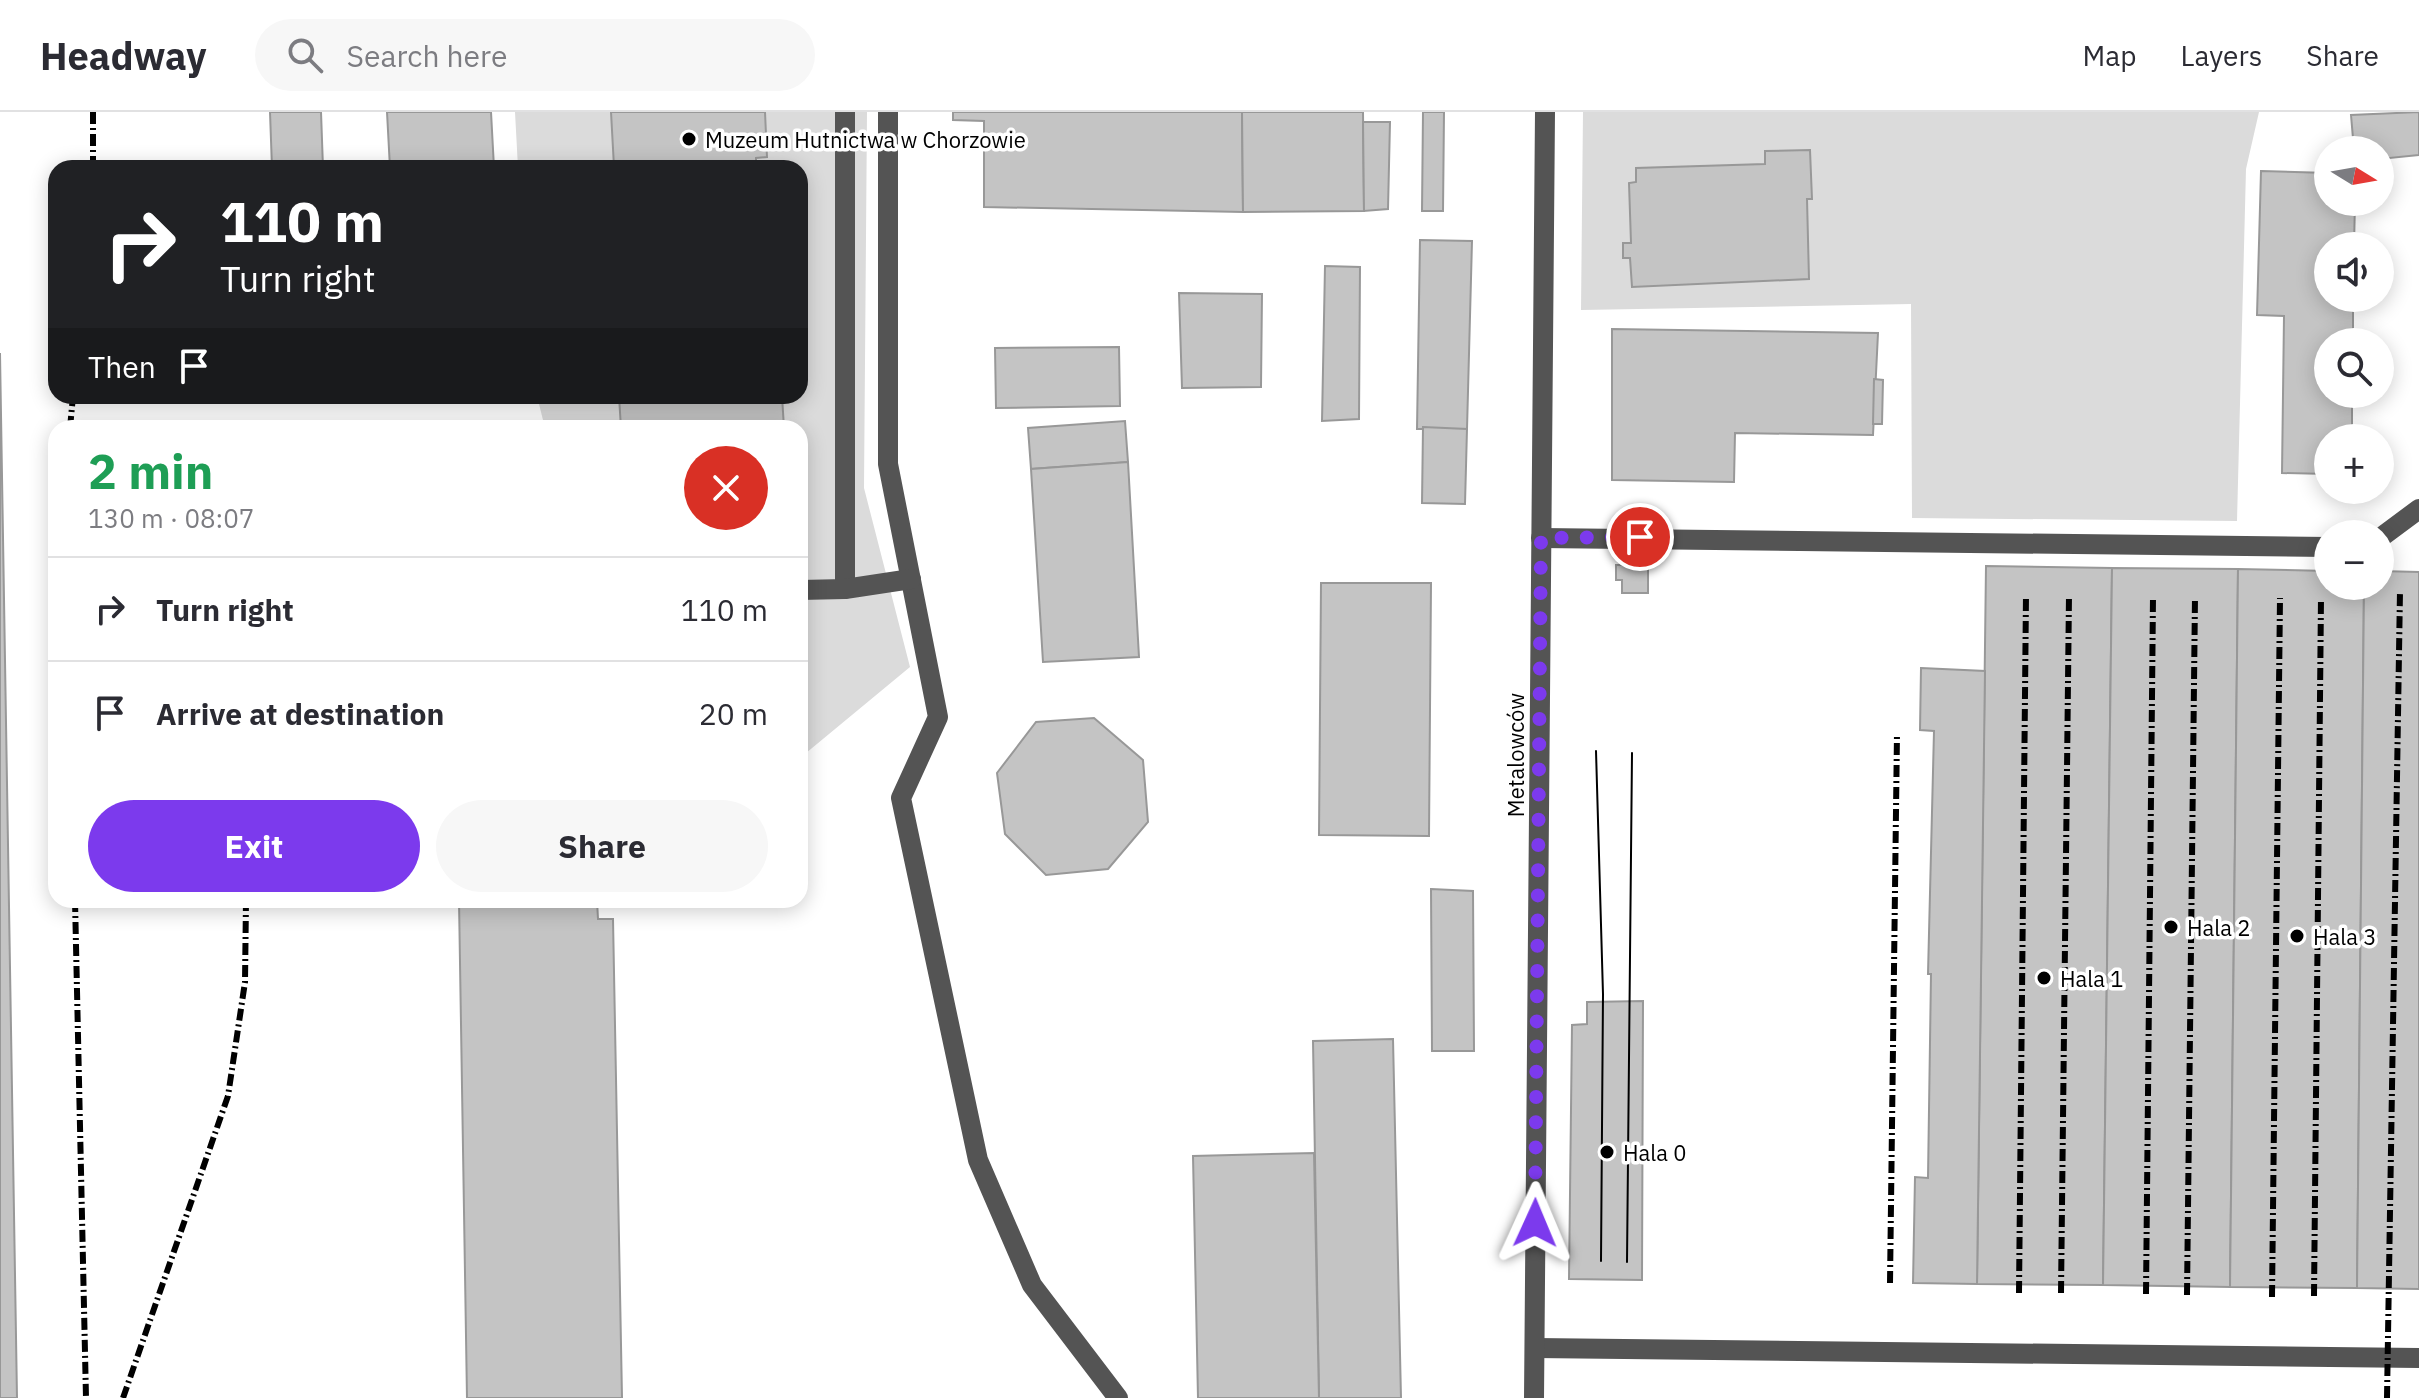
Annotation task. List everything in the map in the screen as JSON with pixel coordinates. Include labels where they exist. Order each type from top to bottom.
[{"type":"street","points":[[845,112],[845,589]]},
{"type":"street","points":[[888,112],[888,464],[938,717],[901,798],[978,1160],[1032,1285],[1118,1398]]},
{"type":"street","name":"Metalowców","points":[[1534,1398],[1545,112]]},
{"type":"street","points":[[2394,528],[2419,509]]},
{"type":"street","points":[[1541,538],[2314,547]]},
{"type":"street","points":[[808,590],[845,589],[911,579]]},
{"type":"street","points":[[1535,1348],[2419,1358]]},
{"type":"shaded area","points":[[515,112],[867,112],[864,488],[910,667],[808,751],[808,420],[543,420],[539,404],[808,404],[808,160],[518,160]]},
{"type":"shaded area","points":[[1583,112],[2259,112],[2246,169],[2237,521],[1912,518],[1911,304],[1581,310]]},
{"type":"building","points":[[270,112],[321,112],[323,160],[272,160]]},
{"type":"building","points":[[387,112],[491,112],[494,160],[390,160]]},
{"type":"building","name":"Muzeum Hutnictwa w Chorzowie","points":[[611,112],[765,112],[767,157],[756,160],[614,160]]},
{"type":"building","points":[[953,112],[1242,112],[1243,212],[984,207],[984,121],[953,120]]},
{"type":"building","points":[[1242,112],[1363,112],[1364,211],[1243,212]]},
{"type":"building","points":[[1423,112],[1444,112],[1443,211],[1422,211]]},
{"type":"building","points":[[2419,112],[2419,155],[2394,158],[2394,136],[2353,136],[2351,115]]},
{"type":"building","points":[[1363,122],[1390,122],[1388,209],[1364,211]]},
{"type":"building","points":[[1810,150],[1812,199],[1807,199],[1809,279],[1632,287],[1630,258],[1623,258],[1623,243],[1631,243],[1629,183],[1636,182],[1636,168],[1765,164],[1765,151]]},
{"type":"building","points":[[2261,171],[2314,173],[2314,216],[2355,216],[2354,232],[2314,232],[2314,312],[2353,312],[2353,328],[2314,328],[2314,408],[2352,408],[2352,424],[2314,424],[2314,474],[2282,473],[2284,316],[2257,315]]},
{"type":"building","points":[[1420,240],[1472,241],[1467,429],[1417,429]]},
{"type":"building","points":[[1325,266],[1360,267],[1359,419],[1322,421]]},
{"type":"building","points":[[1179,293],[1262,294],[1261,387],[1182,388]]},
{"type":"building","points":[[1612,329],[1878,333],[1873,435],[1735,433],[1734,482],[1612,480]]},
{"type":"building","points":[[1119,347],[1120,406],[996,408],[995,348]]},
{"type":"building","points":[[0,353],[17,1398],[0,1398]]},
{"type":"building","points":[[1874,379],[1883,380],[1882,424],[1873,424]]},
{"type":"building","points":[[620,404],[782,404],[784,420],[620,420]]},
{"type":"building","points":[[1125,421],[1128,462],[1031,469],[1028,428]]},
{"type":"building","points":[[1423,427],[1467,429],[1465,504],[1422,503]]},
{"type":"building","points":[[1128,462],[1139,657],[1043,662],[1031,469]]},
{"type":"building","points":[[1623,554],[1648,554],[1648,593],[1622,593],[1622,580],[1616,580],[1616,565],[1623,565]]},
{"type":"building","name":"Hala 1","points":[[1986,566],[2112,568],[2103,1285],[1977,1284]]},
{"type":"building","name":"Hala 2","points":[[2112,568],[2238,569],[2230,1287],[2103,1285]]},
{"type":"building","name":"Hala 3","points":[[2238,569],[2314,571],[2314,600],[2364,600],[2357,1288],[2230,1287]]},
{"type":"building","points":[[2394,571],[2419,572],[2419,1289],[2357,1288],[2364,600],[2394,600]]},
{"type":"building","points":[[1321,583],[1431,583],[1429,836],[1319,835]]},
{"type":"building","points":[[1921,668],[1985,671],[1977,1284],[1913,1283],[1915,1177],[1928,1178],[1931,974],[1928,974],[1934,731],[1920,730]]},
{"type":"building","points":[[1094,718],[1143,760],[1148,822],[1108,869],[1046,875],[1005,834],[997,773],[1036,722]]},
{"type":"building","points":[[1431,889],[1473,891],[1474,1051],[1432,1051]]},
{"type":"building","points":[[459,908],[597,908],[598,919],[613,919],[622,1398],[467,1398]]},
{"type":"building","name":"Hala 0","points":[[1643,1001],[1642,1280],[1569,1279],[1572,1025],[1587,1024],[1587,1002]]},
{"type":"building","points":[[1393,1039],[1401,1398],[1319,1398],[1313,1041]]},
{"type":"building","points":[[1314,1153],[1319,1398],[1198,1398],[1193,1156]]},
{"type":"tram line","points":[[1596,751],[1603,994],[1601,1261]]},
{"type":"tram line","points":[[1627,1262],[1632,753]]},
{"type":"railway","points":[[93,112],[93,160]]},
{"type":"railway","points":[[71,420],[72,404]]},
{"type":"railway","points":[[2387,1398],[2400,591]]},
{"type":"railway","points":[[2019,1293],[2026,595]]},
{"type":"railway","points":[[2061,1293],[2069,595]]},
{"type":"railway","points":[[2146,1294],[2153,597]]},
{"type":"railway","points":[[2187,1295],[2195,597]]},
{"type":"railway","points":[[2272,1297],[2280,598]]},
{"type":"railway","points":[[2314,1296],[2321,600]]},
{"type":"railway","points":[[1890,1283],[1897,733]]},
{"type":"railway","points":[[75,908],[86,1398]]},
{"type":"railway","points":[[123,1398],[228,1096],[245,982],[246,908]]},
{"type":"place","name":"Muzeum Hutnictwa w Chorzowie","points":[[689,139]]},
{"type":"place","name":"Hala 2","points":[[2171,927]]},
{"type":"place","name":"Hala 3","points":[[2297,936]]},
{"type":"place","name":"Hala 1","points":[[2044,978]]},
{"type":"place","name":"Hala 0","points":[[1607,1152]]},
{"type":"route","points":[[1535,1223],[1541,538],[1640,537]]}]
